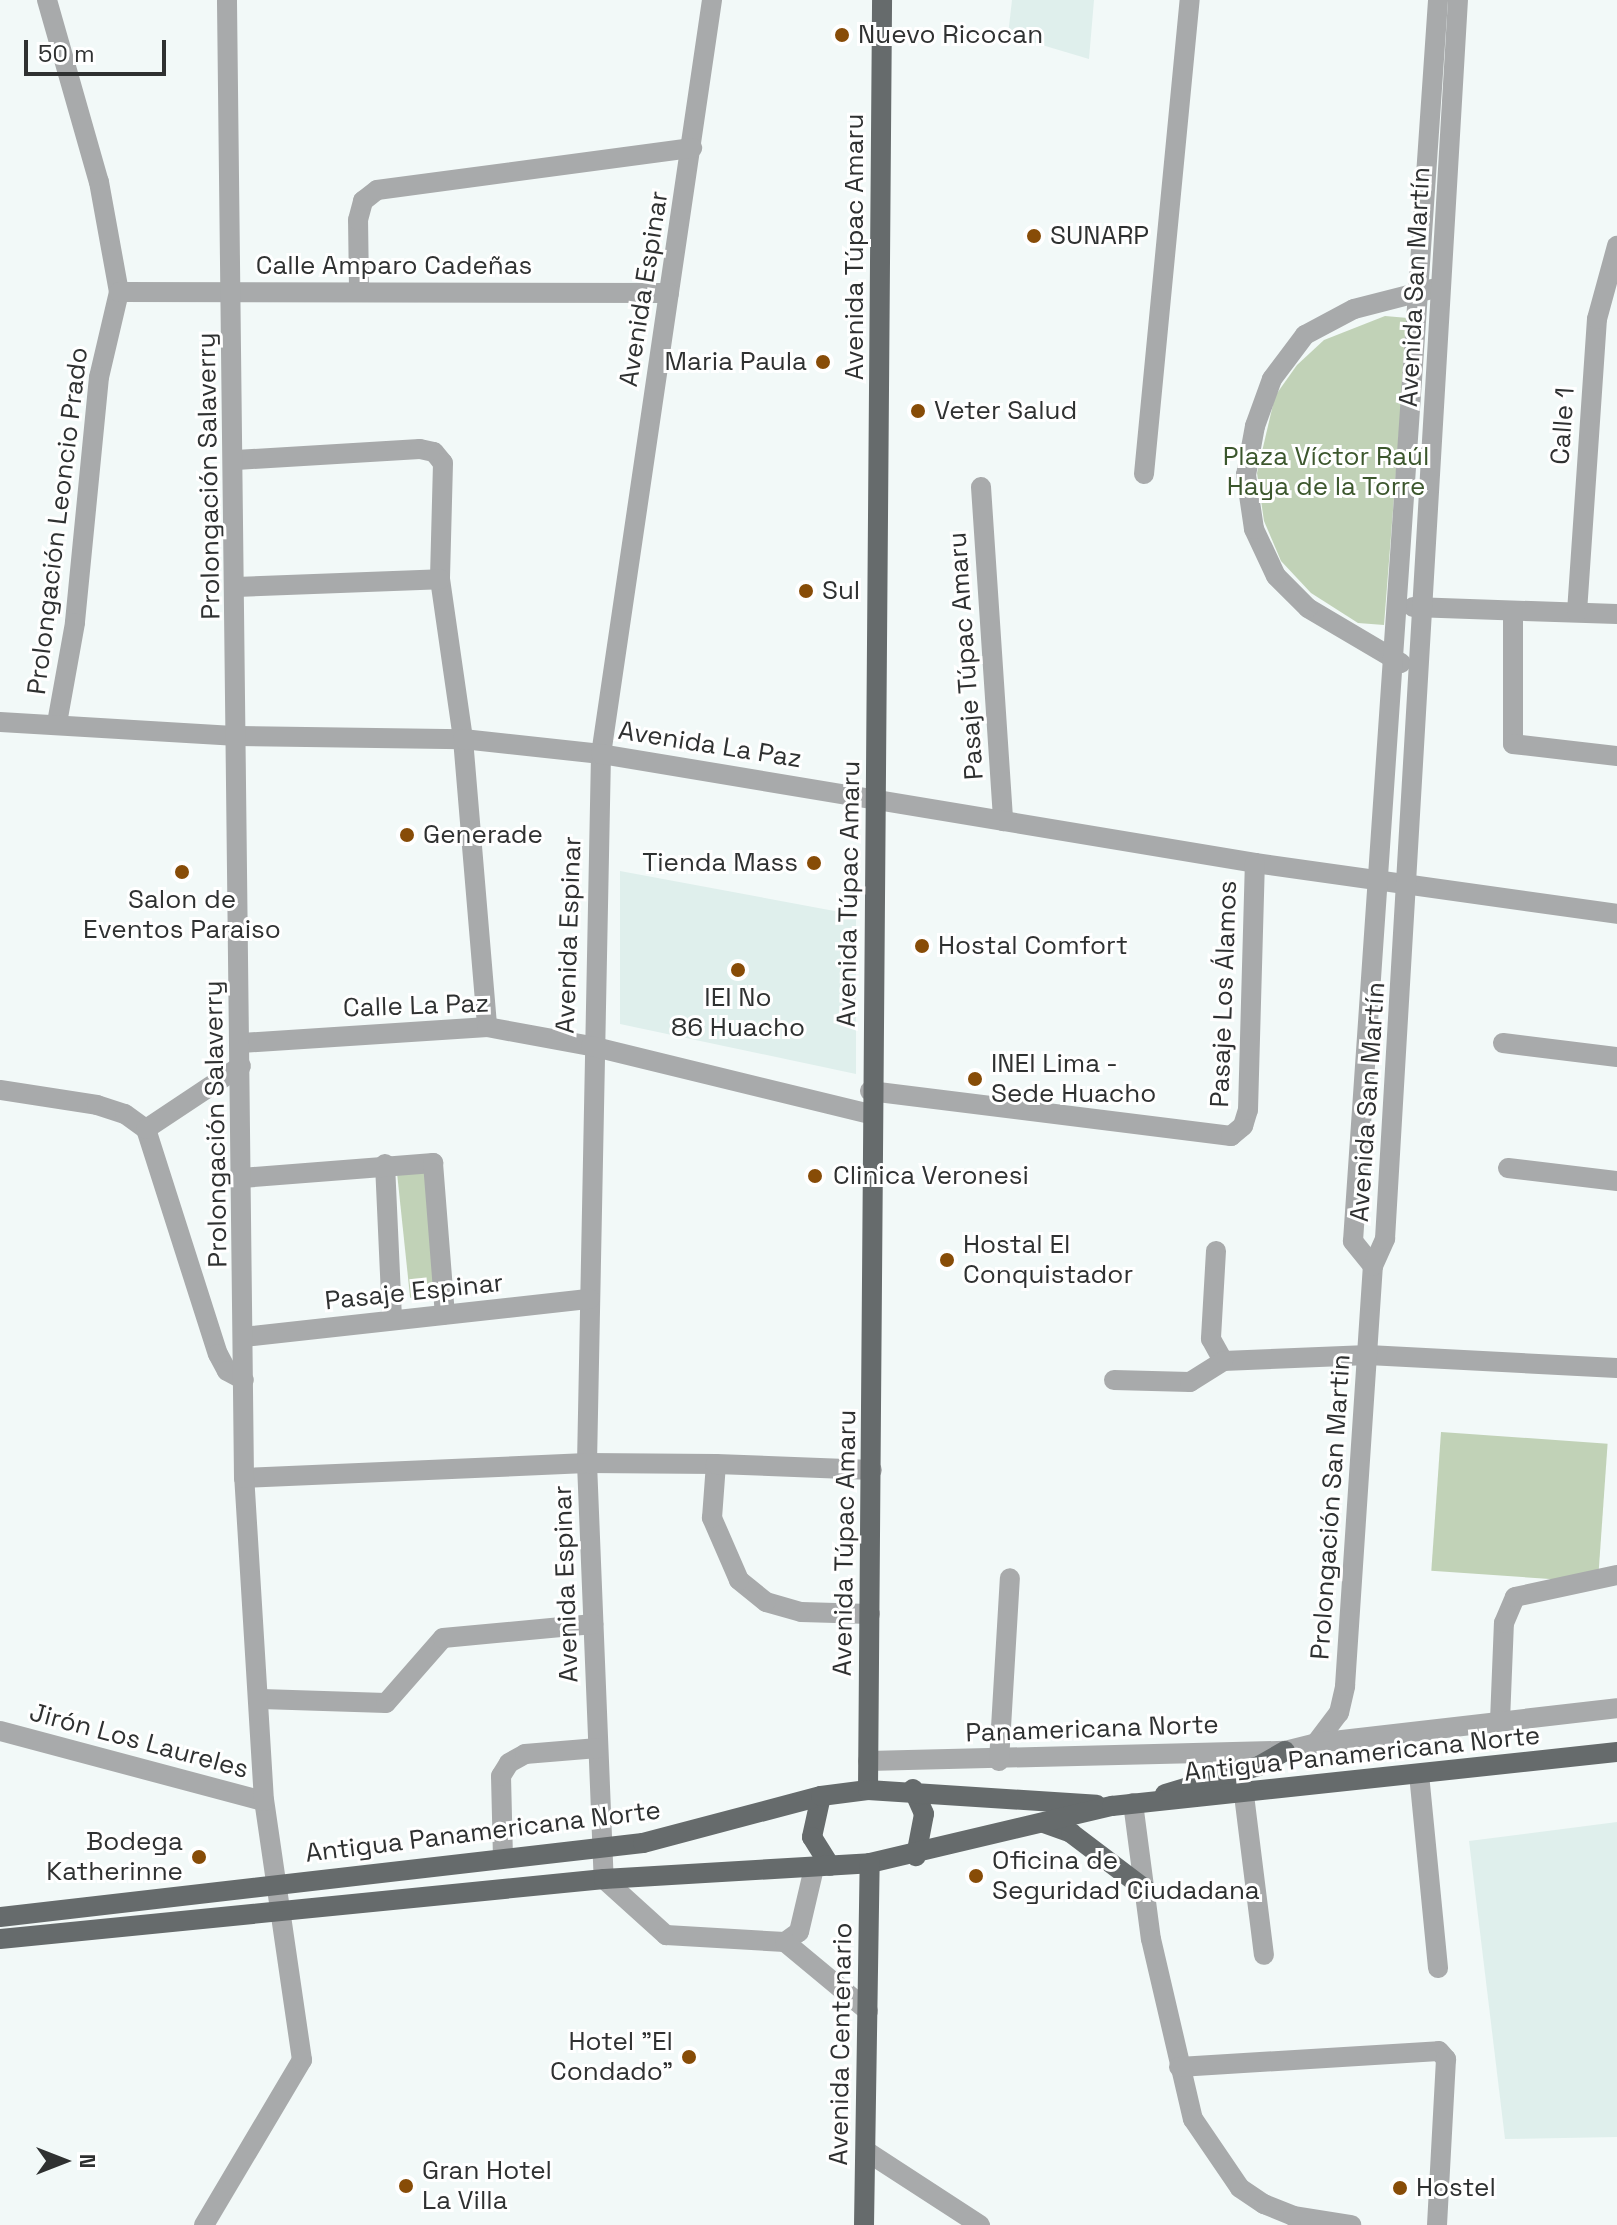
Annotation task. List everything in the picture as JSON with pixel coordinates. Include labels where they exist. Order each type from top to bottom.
[{"type":"main road","name":"Avenida Túpac Amaru","points":[[868,1790],[872,1470],[869,1114],[878,797],[882,0]]},
{"type":"main road","points":[[1140,1803],[1259,1766],[1285,1751]]},
{"type":"main road","name":"Antigua Panamericana Norte","points":[[0,1939],[604,1879],[870,1863],[916,1856],[1112,1806],[1244,1795],[1617,1752]]},
{"type":"main road","points":[[913,1789],[924,1814],[916,1856]]},
{"type":"main road","name":"Antigua Panamericana Norte","points":[[0,1917],[643,1843],[821,1796],[868,1790],[913,1789],[1112,1806]]},
{"type":"main road","points":[[821,1796],[812,1837],[822,1867]]},
{"type":"main road","points":[[1044,1823],[1071,1833],[1146,1890]]},
{"type":"main road","name":"Avenida Centenario","points":[[864,2225],[870,1863]]},
{"type":"street","name":"Prolongación Leoncio Prado","points":[[47,0],[99,182],[119,292],[99,377],[75,623],[57,723]]},
{"type":"street","name":"Prolongación Salaverry","points":[[204,2225],[302,2060],[264,1801],[261,1699],[244,1478],[236,460],[227,0]]},
{"type":"street","name":"Avenida Espinar","points":[[604,1879],[587,1463],[591,1046],[601,754],[712,0]]},
{"type":"street","points":[[1144,474],[1190,0]]},
{"type":"street","name":"Avenida San Martín","points":[[1438,0],[1431,289],[1425,607],[1385,1239],[1373,1266],[1353,1241],[1375,878],[1396,606],[1431,289],[1458,0]]},
{"type":"street","points":[[359,289],[358,220],[363,201],[377,190],[692,148]]},
{"type":"street","name":"Calle 1","points":[[1577,612],[1597,319],[1617,246]]},
{"type":"street","name":"Calle Amparo Cadeñas","points":[[119,292],[232,293],[359,289],[669,293]]},
{"type":"street","points":[[1419,665],[1391,662],[1308,608],[1276,576],[1254,529],[1246,475],[1255,426],[1272,379],[1305,335],[1354,309],[1431,289]]},
{"type":"street","points":[[236,460],[420,449],[434,452],[443,463],[440,579],[463,739],[487,1027]]},
{"type":"street","name":"Pasaje Túpac Amaru","points":[[981,487],[1003,821]]},
{"type":"street","points":[[236,587],[440,579]]},
{"type":"street","points":[[1396,606],[1617,614]]},
{"type":"street","points":[[1513,611],[1513,744],[1617,756]]},
{"type":"street","name":"Avenida La Paz","points":[[0,722],[238,736],[463,739],[601,754],[878,797],[1255,863],[1617,914]]},
{"type":"street","name":"Pasaje Los Álamos","points":[[870,1091],[1231,1136],[1243,1126],[1248,1110],[1255,863]]},
{"type":"street","name":"Calle La Paz","points":[[241,1043],[487,1027],[591,1046],[869,1114]]},
{"type":"street","points":[[1503,1043],[1617,1057]]},
{"type":"street","points":[[146,1129],[241,1066]]},
{"type":"street","points":[[0,1090],[97,1105],[125,1114],[146,1129],[218,1354],[227,1371],[244,1380]]},
{"type":"street","points":[[385,1164],[392,1320]]},
{"type":"street","points":[[242,1178],[385,1164],[434,1165],[445,1315]]},
{"type":"street","points":[[1508,1168],[1617,1181]]},
{"type":"street","points":[[1216,1251],[1211,1339],[1223,1361]]},
{"type":"street","name":"Prolongación San Martin","points":[[1316,1743],[1339,1713],[1345,1686],[1373,1266]]},
{"type":"street","name":"Pasaje Espinar","points":[[244,1337],[590,1299]]},
{"type":"street","points":[[1114,1380],[1190,1382],[1223,1361],[1368,1355],[1617,1368]]},
{"type":"street","points":[[244,1478],[587,1463],[872,1470]]},
{"type":"street","points":[[716,1464],[712,1518],[739,1580],[766,1602],[801,1612],[870,1614]]},
{"type":"street","points":[[1500,1721],[1504,1623],[1515,1597],[1617,1576],[1617,1564]]},
{"type":"street","points":[[999,1761],[1010,1578]]},
{"type":"street","points":[[261,1699],[386,1703],[443,1638],[593,1624]]},
{"type":"street","name":"Panamericana Norte","points":[[868,1761],[999,1761],[1285,1751],[1316,1743],[1617,1708]]},
{"type":"street","name":"Jirón Los Laureles","points":[[0,1731],[264,1801]]},
{"type":"street","points":[[503,1858],[501,1776],[509,1763],[525,1754],[598,1748]]},
{"type":"street","points":[[1419,1774],[1438,1968]]},
{"type":"street","points":[[1244,1795],[1264,1955]]},
{"type":"street","points":[[1140,1803],[1146,1890],[1179,2067],[1193,2119],[1240,2188],[1293,2216],[1351,2225]]},
{"type":"street","points":[[785,1942],[799,1932],[822,1867]]},
{"type":"street","points":[[604,1879],[666,1935],[785,1942],[868,2011]]},
{"type":"street","points":[[1179,2067],[1439,2051],[1446,2059],[1437,2225]]},
{"type":"street","points":[[866,2151],[980,2225]]},
{"type":"shaded area","points":[[1012,0],[1094,0],[1089,59],[1008,35]]},
{"type":"shaded area","name":"IEI No 86 Huacho","points":[[620,871],[856,915],[856,1074],[620,1024]]},
{"type":"shaded area","points":[[1617,1822],[1617,2137],[1505,2139],[1469,1841]]},
{"type":"green space","name":"Plaza Víctor Raúl Haya de la Torre","points":[[1385,316],[1408,318],[1384,625],[1358,623],[1311,593],[1281,561],[1264,521],[1257,473],[1275,396],[1297,365],[1324,340]]},
{"type":"green space","points":[[430,1171],[443,1294],[410,1298],[397,1174]]},
{"type":"green space","points":[[1441,1432],[1608,1444],[1598,1582],[1431,1571]]},
{"type":"place","name":"Nuevo Ricocan","points":[[842,35]]},
{"type":"place","name":"SUNARP","points":[[1034,236]]},
{"type":"place","name":"Maria Paula","points":[[823,362]]},
{"type":"place","name":"Veter Salud","points":[[918,411]]},
{"type":"place","name":"Sul","points":[[806,591]]},
{"type":"place","name":"Generade","points":[[407,835]]},
{"type":"place","name":"Tienda Mass","points":[[814,863]]},
{"type":"place","name":"Salon de Eventos Paraiso","points":[[182,872]]},
{"type":"place","name":"Hostal Comfort","points":[[922,946]]},
{"type":"place","name":"IEI No 86 Huacho","points":[[738,970]]},
{"type":"place","name":"INEI Lima - Sede Huacho","points":[[975,1079]]},
{"type":"place","name":"Clinica Veronesi","points":[[815,1176]]},
{"type":"place","name":"Hostal El Conquistador","points":[[947,1260]]},
{"type":"place","name":"Bodega Katherinne","points":[[199,1857]]},
{"type":"place","name":"Oficina de Seguridad Ciudadana","points":[[976,1876]]},
{"type":"place","name":"Hotel \"El Condado\"","points":[[689,2057]]},
{"type":"place","name":"Gran Hotel La Villa","points":[[406,2186]]},
{"type":"place","name":"Hostel","points":[[1400,2188]]}]
